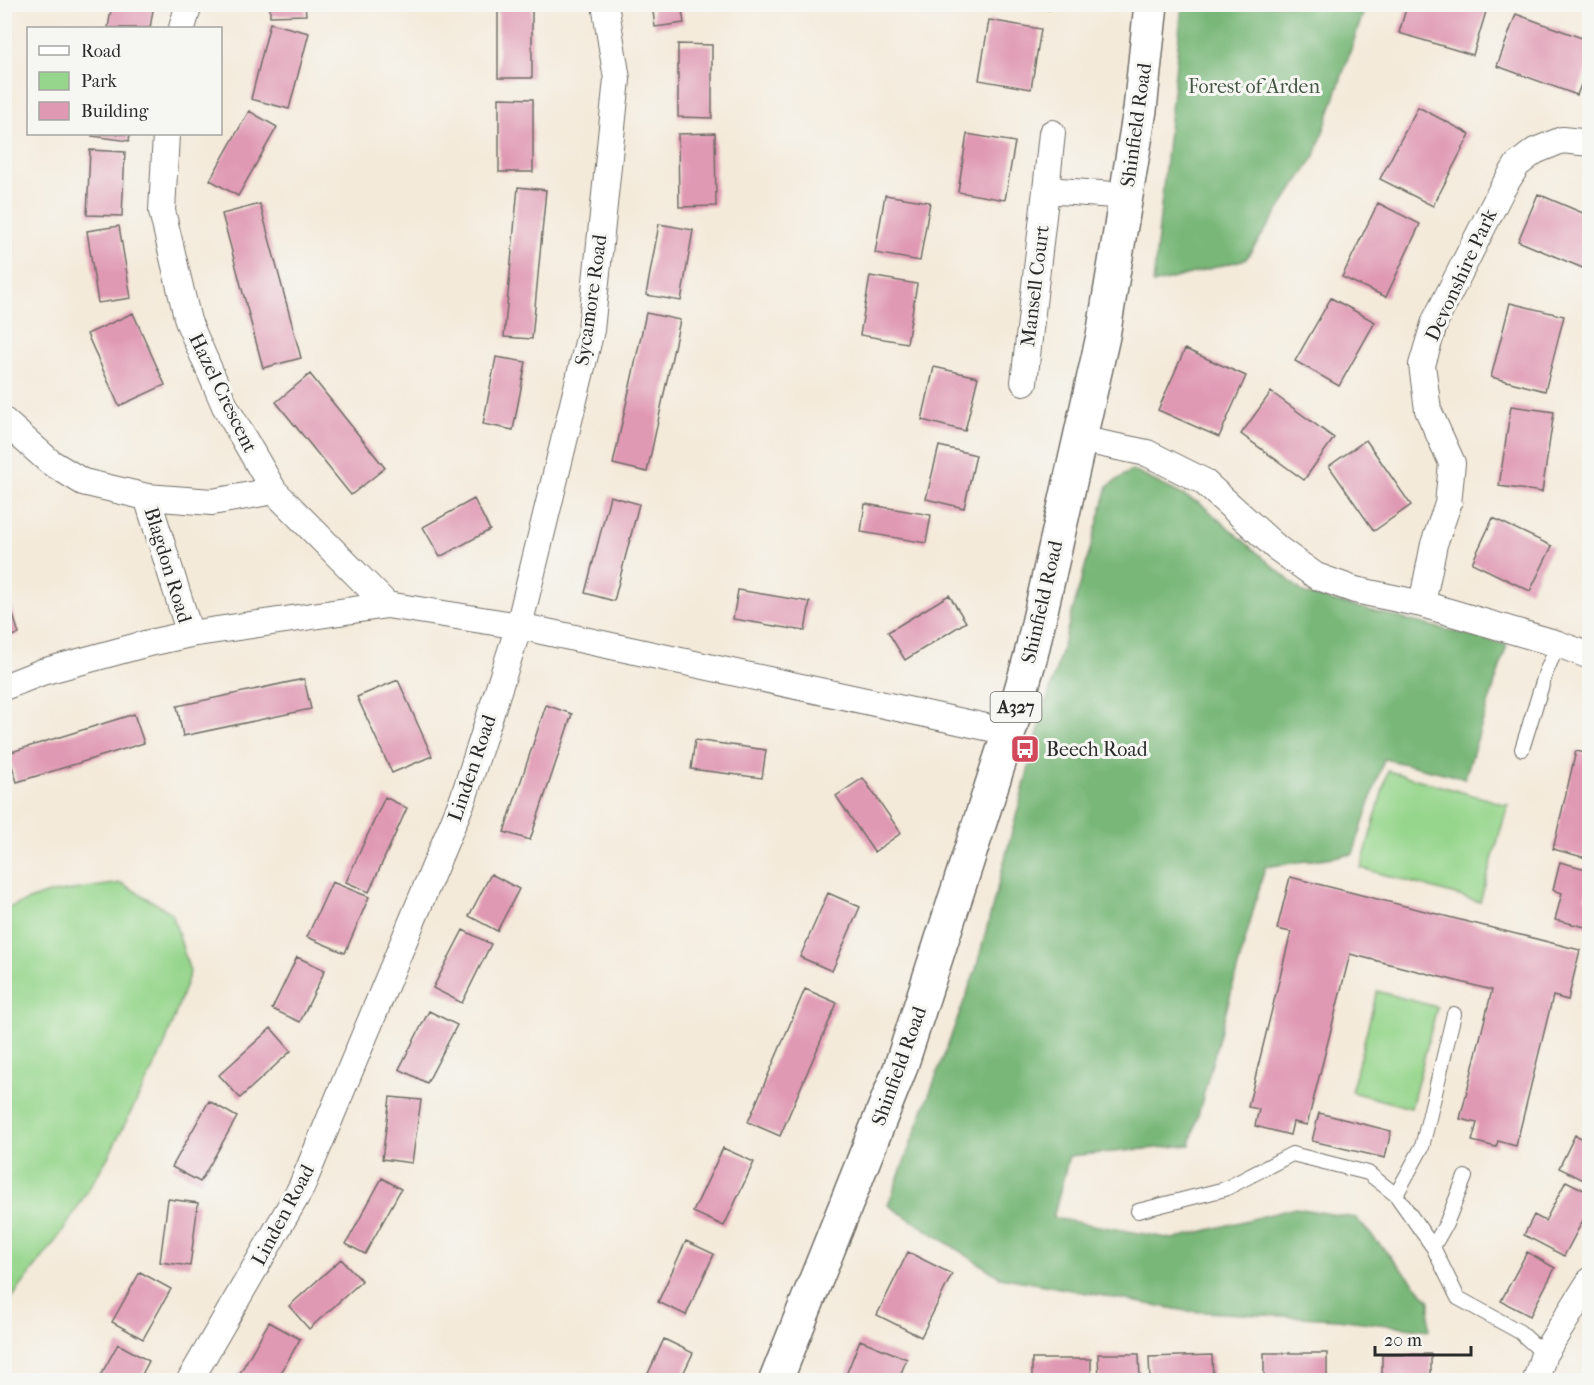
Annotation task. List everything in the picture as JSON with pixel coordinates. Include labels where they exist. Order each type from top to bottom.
[{"type":"main road","name":"Shinfield Road","points":[[776,1380],[900,1069],[1009,732],[1031,656],[1103,336],[1140,110],[1151,4]]},
{"type":"street","points":[[182,27],[189,4]]},
{"type":"street","name":"Sycamore Road","points":[[519,626],[591,330],[617,79],[605,4]]},
{"type":"street","name":"Mansell Court","points":[[1024,382],[1052,134]]},
{"type":"street","name":"Hazel Crescent","points":[[166,135],[162,211],[188,321],[225,406],[274,491],[387,605]]},
{"type":"street","name":"Devonshire Park","points":[[1422,604],[1434,544],[1448,504],[1452,463],[1428,410],[1422,365],[1435,321],[1501,191],[1517,165],[1535,151],[1562,140],[1590,143]]},
{"type":"street","points":[[1046,190],[1126,196]]},
{"type":"street","name":"Blagdon Road","points":[[4,421],[50,462],[83,482],[147,497],[212,502],[274,491]]},
{"type":"street","points":[[1079,439],[1147,453],[1203,481],[1277,548],[1316,576],[1355,590],[1422,604],[1558,644],[1590,656]]},
{"type":"street","name":"Blagdon Road","points":[[147,497],[189,634]]},
{"type":"street","points":[[4,687],[42,672],[189,634],[387,605],[519,626],[1009,732]]},
{"type":"street","name":"Linden Road","points":[[190,1380],[301,1188],[463,799],[519,626]]},
{"type":"street","points":[[1536,1380],[1544,1354],[1590,1281]]},
{"type":"lane","points":[[1522,749],[1546,672],[1558,644]]},
{"type":"lane","points":[[1396,1196],[1422,1148],[1454,1014]]},
{"type":"lane","points":[[1138,1211],[1225,1189],[1292,1154],[1368,1173],[1396,1196],[1433,1247],[1458,1298],[1520,1332],[1544,1354]]},
{"type":"lane","points":[[1433,1247],[1446,1224],[1465,1177]]},
{"type":"green space","name":"Forest of Arden","points":[[1182,5],[1366,5],[1315,156],[1246,259],[1153,284]]},
{"type":"green space","points":[[1132,470],[1201,504],[1305,594],[1507,645],[1465,778],[1384,759],[1353,854],[1265,867],[1190,1145],[1069,1156],[1053,1218],[1173,1239],[1295,1208],[1356,1218],[1430,1301],[1429,1330],[1337,1319],[1186,1311],[1000,1277],[888,1205],[976,969],[1039,729],[1108,486]]},
{"type":"green space","points":[[1388,771],[1508,805],[1480,902],[1361,868]]},
{"type":"green space","points":[[121,883],[172,913],[190,972],[164,1047],[107,1159],[63,1231],[5,1307],[5,909],[45,894]]},
{"type":"green space","points":[[1377,991],[1437,1007],[1411,1108],[1351,1092]]},
{"type":"building","points":[[112,4],[154,4],[150,27],[108,27]]},
{"type":"building","points":[[270,4],[305,4],[306,15],[270,16]]},
{"type":"building","points":[[652,4],[681,4],[684,23],[655,27]]},
{"type":"building","points":[[1030,4],[1050,4],[1049,10]]},
{"type":"building","points":[[498,5],[532,5],[532,78],[498,78]]},
{"type":"building","points":[[1407,5],[1488,5],[1473,55],[1399,33]]},
{"type":"building","points":[[1516,14],[1590,41],[1590,61],[1577,95],[1497,66]]},
{"type":"building","points":[[989,20],[1041,29],[1031,89],[979,80]]},
{"type":"building","points":[[270,23],[309,33],[289,109],[251,99]]},
{"type":"building","points":[[678,44],[712,45],[712,118],[678,117]]},
{"type":"building","points":[[499,98],[533,99],[533,172],[499,172]]},
{"type":"building","points":[[1418,107],[1470,134],[1433,206],[1380,179]]},
{"type":"building","points":[[249,111],[277,127],[238,196],[210,180]]},
{"type":"building","points":[[715,133],[716,206],[679,207],[678,134]]},
{"type":"building","points":[[967,134],[1015,142],[1005,200],[958,192]]},
{"type":"building","points":[[92,135],[130,135],[129,141]]},
{"type":"building","points":[[90,150],[125,152],[122,216],[87,215]]},
{"type":"building","points":[[518,187],[546,190],[532,339],[504,337]]},
{"type":"building","points":[[1538,194],[1590,216],[1590,271],[1518,241]]},
{"type":"building","points":[[885,195],[930,202],[920,261],[875,253]]},
{"type":"building","points":[[1378,203],[1420,224],[1386,297],[1342,277]]},
{"type":"building","points":[[260,204],[301,358],[263,368],[222,214]]},
{"type":"building","points":[[659,224],[693,230],[681,301],[646,295]]},
{"type":"building","points":[[119,226],[131,298],[98,303],[87,231]]},
{"type":"building","points":[[870,276],[917,284],[907,343],[860,335]]},
{"type":"building","points":[[1331,298],[1375,322],[1339,386],[1295,361]]},
{"type":"building","points":[[1510,303],[1564,316],[1545,391],[1491,377]]},
{"type":"building","points":[[133,313],[165,385],[119,406],[87,334]]},
{"type":"building","points":[[646,313],[680,320],[647,472],[613,464]]},
{"type":"building","points":[[1185,349],[1246,376],[1219,437],[1158,410]]},
{"type":"building","points":[[496,357],[526,362],[513,430],[483,424]]},
{"type":"building","points":[[934,367],[978,377],[965,431],[922,420]]},
{"type":"building","points":[[310,374],[385,468],[351,495],[276,402]]},
{"type":"building","points":[[1271,392],[1334,438],[1304,480],[1241,434]]},
{"type":"building","points":[[1511,406],[1554,412],[1542,492],[1499,486]]},
{"type":"building","points":[[1366,440],[1411,505],[1374,531],[1329,466]]},
{"type":"building","points":[[939,446],[976,455],[964,508],[926,499]]},
{"type":"building","points":[[610,496],[639,504],[614,601],[585,593]]},
{"type":"building","points":[[474,499],[490,530],[440,557],[423,527]]},
{"type":"building","points":[[865,504],[931,515],[926,543],[861,532]]},
{"type":"building","points":[[1493,518],[1552,546],[1530,591],[1472,563]]},
{"type":"building","points":[[738,590],[810,602],[805,631],[733,619]]},
{"type":"building","points":[[949,595],[966,622],[905,660],[888,632]]},
{"type":"building","points":[[9,602],[19,634],[4,638],[4,604]]},
{"type":"building","points":[[304,679],[311,709],[183,736],[177,706]]},
{"type":"building","points":[[398,680],[432,756],[392,773],[357,697]]},
{"type":"building","points":[[546,705],[572,714],[530,840],[504,832]]},
{"type":"building","points":[[134,714],[144,743],[17,782],[8,753]]},
{"type":"building","points":[[695,740],[766,750],[762,778],[691,769]]},
{"type":"building","points":[[1576,751],[1590,754],[1590,859],[1553,849]]},
{"type":"building","points":[[863,778],[901,833],[874,852],[836,796]]},
{"type":"building","points":[[385,797],[407,808],[369,892],[346,882]]},
{"type":"building","points":[[1560,862],[1590,870],[1590,881],[1585,898],[1590,899],[1590,928],[1555,920],[1562,893],[1553,890]]},
{"type":"building","points":[[491,874],[519,889],[497,931],[469,916]]},
{"type":"building","points":[[1290,877],[1580,950],[1568,1000],[1553,996],[1516,1146],[1498,1141],[1496,1147],[1472,1141],[1477,1123],[1460,1119],[1492,990],[1350,954],[1307,1125],[1293,1122],[1290,1135],[1255,1126],[1259,1109],[1248,1107],[1291,932],[1277,929]]},
{"type":"building","points":[[332,882],[369,897],[345,953],[307,937]]},
{"type":"building","points":[[828,893],[860,907],[832,971],[800,957]]},
{"type":"building","points":[[463,930],[491,944],[462,1003],[433,988]]},
{"type":"building","points":[[297,957],[325,970],[300,1022],[272,1009]]},
{"type":"building","points":[[805,989],[837,1003],[780,1136],[748,1122]]},
{"type":"building","points":[[429,1011],[457,1025],[427,1083],[399,1069]]},
{"type":"building","points":[[271,1028],[291,1051],[240,1098],[219,1075]]},
{"type":"building","points":[[390,1097],[421,1100],[412,1163],[382,1159]]},
{"type":"building","points":[[209,1101],[237,1117],[200,1182],[172,1167]]},
{"type":"building","points":[[1319,1113],[1391,1131],[1385,1158],[1312,1141]]},
{"type":"building","points":[[1575,1135],[1590,1142],[1590,1183],[1559,1168]]},
{"type":"building","points":[[723,1148],[754,1162],[724,1226],[693,1212]]},
{"type":"building","points":[[382,1178],[401,1189],[365,1254],[346,1244]]},
{"type":"building","points":[[1566,1181],[1590,1193],[1590,1207],[1564,1256],[1524,1235],[1534,1215],[1545,1221]]},
{"type":"building","points":[[168,1199],[198,1203],[190,1266],[160,1262]]},
{"type":"building","points":[[686,1241],[714,1254],[686,1315],[658,1302]]},
{"type":"building","points":[[908,1252],[952,1274],[921,1337],[877,1315]]},
{"type":"building","points":[[1527,1252],[1555,1268],[1530,1316],[1501,1301]]},
{"type":"building","points":[[341,1259],[362,1281],[309,1329],[289,1306]]},
{"type":"building","points":[[140,1272],[171,1289],[143,1339],[112,1322]]},
{"type":"building","points":[[269,1322],[300,1339],[277,1380],[236,1380]]},
{"type":"building","points":[[664,1339],[693,1353],[680,1380],[645,1380]]},
{"type":"building","points":[[860,1340],[907,1359],[898,1380],[844,1380]]},
{"type":"building","points":[[118,1344],[149,1361],[139,1380],[98,1380]]},
{"type":"building","points":[[1264,1353],[1327,1353],[1327,1380],[1264,1380]]},
{"type":"building","points":[[1098,1354],[1139,1354],[1140,1380],[1099,1380]]},
{"type":"building","points":[[1431,1354],[1431,1380],[1382,1380],[1382,1355]]},
{"type":"building","points":[[1212,1355],[1213,1380],[1150,1380],[1149,1357]]},
{"type":"building","points":[[1032,1359],[1091,1359],[1091,1380],[1032,1380]]},
{"type":"place","name":"Beech Road","points":[[1025,749]]}]
